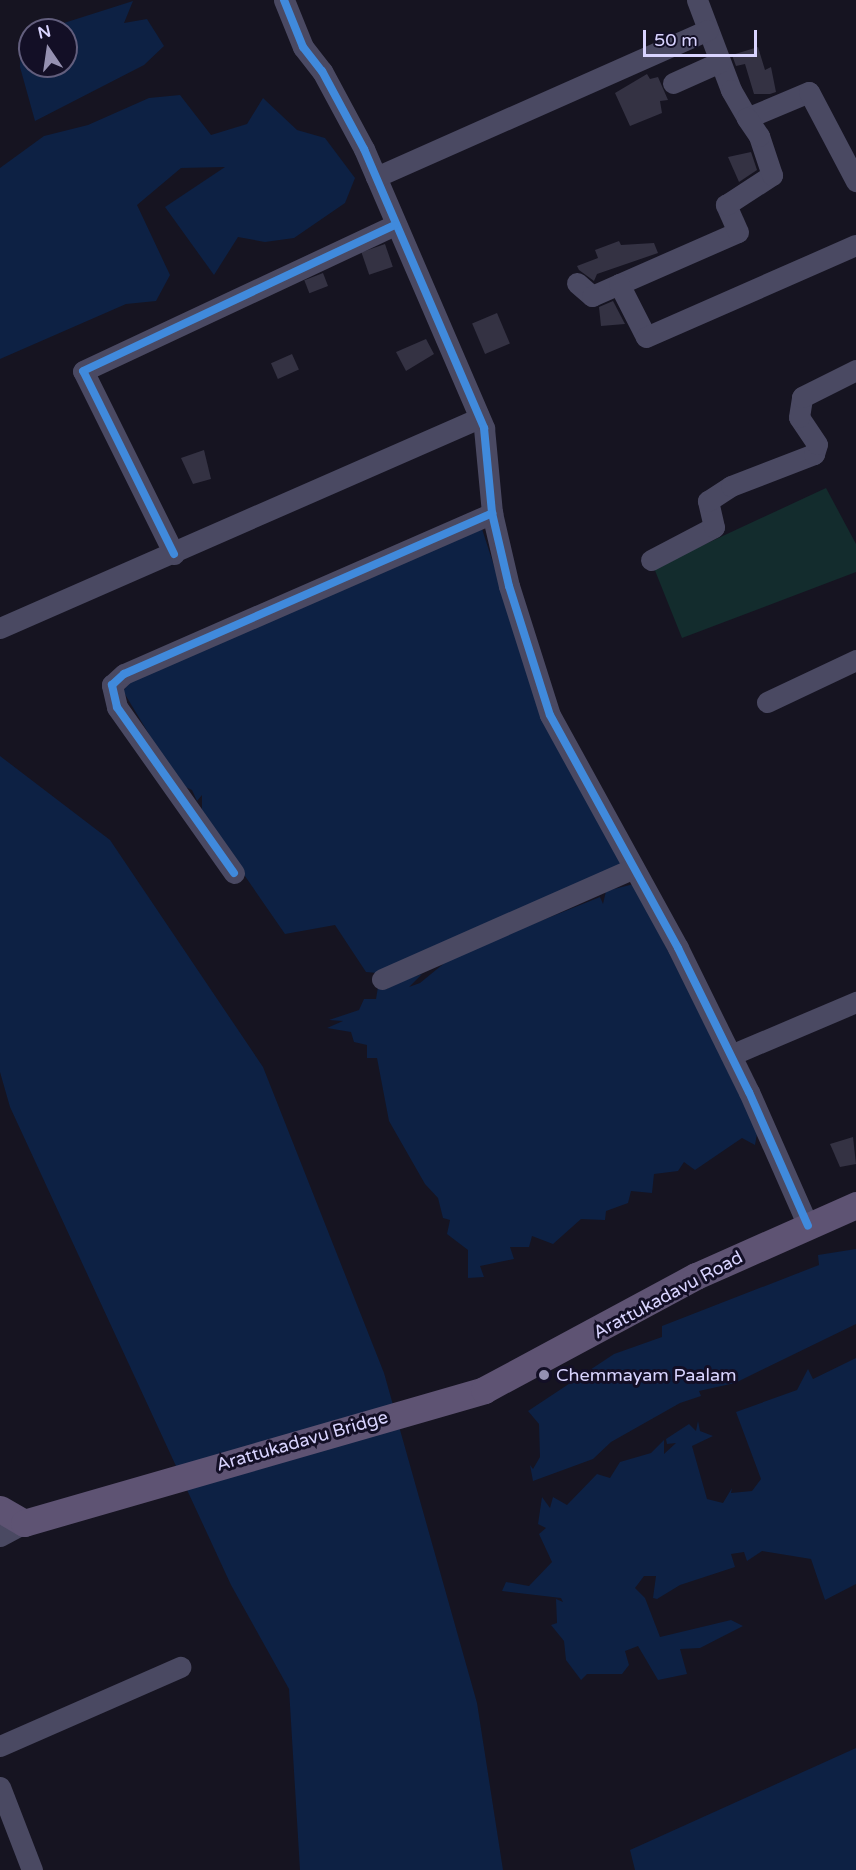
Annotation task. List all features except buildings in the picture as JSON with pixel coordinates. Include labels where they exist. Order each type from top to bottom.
[{"type":"main road","name":"Arattukadavu Road","points":[[483,1390],[696,1276],[856,1205]]},
{"type":"main road","name":"Arattukadavu Bridge","points":[[24,1523],[120,1493],[483,1390]]},
{"type":"main road","points":[[0,1509],[24,1523]]},
{"type":"street","points":[[284,0],[303,47],[349,119],[395,225],[459,362],[479,418],[492,513],[509,586],[550,715],[634,868],[731,1055],[808,1226]]},
{"type":"street","points":[[578,284],[592,296],[738,232],[726,205],[772,175],[759,136],[747,118],[720,62],[697,0]]},
{"type":"street","points":[[376,177],[708,30]]},
{"type":"street","points":[[673,83],[720,62]]},
{"type":"street","points":[[747,118],[809,92],[856,181]]},
{"type":"street","points":[[174,554],[82,370],[395,225]]},
{"type":"street","points":[[619,284],[646,337],[856,245]]},
{"type":"street","points":[[651,560],[714,527],[708,501],[731,486],[813,454],[817,444],[799,417],[802,397],[856,370]]},
{"type":"street","points":[[0,628],[174,554],[479,418]]},
{"type":"street","points":[[234,873],[117,707],[112,685],[124,674],[492,513]]},
{"type":"street","points":[[767,702],[856,660]]},
{"type":"street","points":[[382,979],[634,868]]},
{"type":"street","points":[[731,1055],[856,1002]]},
{"type":"street","points":[[0,1536],[24,1523]]},
{"type":"street","points":[[0,1746],[180,1667]]},
{"type":"street","points":[[0,1787],[32,1870]]},
{"type":"green space","points":[[826,488],[856,544],[856,572],[682,638],[654,568]]},
{"type":"water","points":[[133,1],[124,23],[147,19],[164,46],[144,65],[35,121],[23,78],[78,78],[78,19]]},
{"type":"water","points":[[180,95],[211,135],[247,124],[263,98],[297,130],[325,138],[355,178],[345,203],[294,238],[265,242],[238,237],[214,275],[165,207],[225,167],[181,168],[137,205],[170,275],[156,301],[126,304],[0,359],[0,168],[44,136],[88,125],[149,98]]},
{"type":"water","points":[[482,529],[525,661],[622,866],[389,974],[366,972],[335,925],[285,934],[202,814],[202,795],[197,801],[192,790],[179,784],[123,691],[129,683]]},
{"type":"water","points":[[0,756],[110,840],[263,1067],[384,1373],[477,1703],[503,1870],[300,1870],[289,1689],[231,1585],[10,1107],[0,1072]]},
{"type":"water","points":[[634,884],[758,1128],[755,1145],[742,1138],[695,1170],[684,1162],[678,1171],[654,1174],[652,1193],[631,1191],[628,1203],[606,1211],[605,1220],[581,1219],[553,1244],[532,1236],[529,1247],[510,1247],[514,1259],[480,1266],[484,1277],[468,1278],[468,1250],[447,1234],[450,1220],[443,1218],[438,1198],[425,1184],[389,1121],[377,1058],[367,1058],[367,1045],[354,1042],[351,1032],[327,1028],[343,1021],[329,1020],[359,1010],[364,999],[376,999],[378,987],[388,989],[388,985],[422,974],[409,987],[420,983],[453,956],[600,897],[603,904],[606,891]]},
{"type":"water","points":[[856,1249],[856,1324],[735,1383],[699,1391],[701,1396],[680,1403],[611,1442],[593,1459],[533,1481],[530,1465],[533,1469],[540,1457],[539,1424],[528,1411],[614,1354],[662,1337],[662,1326],[819,1265],[818,1255]]},
{"type":"water","points":[[856,1358],[856,1584],[825,1600],[811,1559],[762,1551],[747,1561],[744,1552],[731,1554],[735,1567],[680,1585],[657,1599],[653,1598],[656,1576],[644,1576],[635,1588],[645,1598],[660,1637],[731,1620],[743,1626],[700,1648],[680,1649],[687,1674],[658,1680],[638,1646],[625,1651],[629,1665],[622,1674],[587,1674],[581,1680],[566,1660],[564,1641],[551,1625],[557,1623],[556,1599],[563,1602],[561,1598],[502,1591],[506,1582],[529,1586],[552,1562],[539,1534],[546,1528],[538,1524],[542,1497],[550,1508],[553,1497],[567,1505],[597,1474],[610,1478],[620,1462],[651,1453],[664,1440],[664,1454],[676,1443],[667,1444],[666,1439],[689,1424],[696,1431],[698,1421],[700,1431],[713,1436],[692,1446],[707,1499],[723,1503],[732,1488],[731,1493],[752,1491],[761,1479],[736,1412],[797,1390],[808,1369],[813,1379]]},
{"type":"water","points":[[856,1748],[856,1870],[635,1870],[630,1850]]},
{"type":"cycle path","points":[[284,0],[303,47],[322,71],[364,149],[484,428],[492,513],[509,586],[550,715],[678,948],[749,1092],[808,1226]]},
{"type":"cycle path","points":[[174,554],[83,371],[395,225]]},
{"type":"cycle path","points":[[234,873],[117,707],[112,685],[124,674],[492,513]]},
{"type":"place","name":"Chemmayam Paalam","points":[[544,1375]]}]
